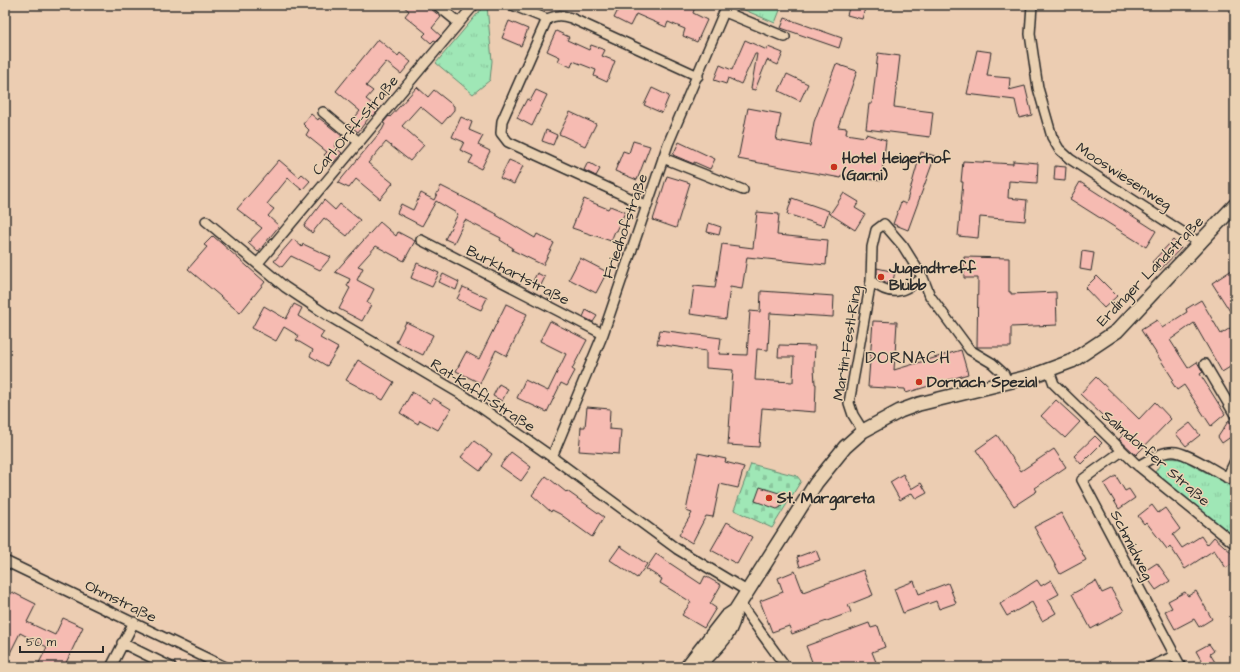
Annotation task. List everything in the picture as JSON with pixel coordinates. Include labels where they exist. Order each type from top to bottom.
[{"type":"street","points":[[437,5],[459,23]]},
{"type":"street","name":"Carl-Orff-Straße","points":[[258,263],[474,5]]},
{"type":"street","points":[[512,5],[547,19],[562,15],[570,18],[698,76]]},
{"type":"street","name":"Mooswiesenweg","points":[[1032,5],[1030,34],[1032,54],[1038,88],[1052,137],[1062,146],[1070,159],[1174,225],[1201,244]]},
{"type":"street","points":[[726,8],[785,37]]},
{"type":"street","name":"Friedhofstraße","points":[[552,457],[603,334],[663,158],[726,8]]},
{"type":"street","points":[[547,19],[502,122],[501,133],[504,139],[513,145],[647,206]]},
{"type":"street","points":[[323,112],[359,142]]},
{"type":"street","points":[[663,158],[743,190]]},
{"type":"street","name":"Erdinger Landstraße","points":[[698,667],[722,643],[734,623],[737,608],[747,591],[820,477],[845,446],[863,431],[900,411],[919,404],[1049,370],[1072,361],[1117,331],[1201,244],[1235,205]]},
{"type":"street","name":"Mooswiesenweg","points":[[1174,225],[1179,217]]},
{"type":"street","name":"Rat-Kaffl-Straße","points":[[206,220],[285,287],[327,315],[466,397],[552,457],[677,549],[747,591]]},
{"type":"street","name":"Martin-Festl-Ring","points":[[863,431],[853,415],[849,403],[871,281],[872,247],[876,230],[884,224],[903,246],[923,278],[930,296],[970,350],[992,363],[1004,374],[1007,382]]},
{"type":"street","name":"Burkhartstraße","points":[[421,240],[603,334]]},
{"type":"street","name":"Martin-Festl-Ring","points":[[871,281],[883,291],[904,291],[923,278]]},
{"type":"street","points":[[1205,364],[1235,415]]},
{"type":"street","name":"Salmdorfer Straße","points":[[1049,370],[1054,384],[1138,466],[1235,544]]},
{"type":"street","name":"Schmidweg","points":[[1122,451],[1082,480],[1181,667]]},
{"type":"street","points":[[1138,466],[1160,454],[1175,452],[1187,456],[1231,480],[1235,461]]},
{"type":"street","name":"Ohmstraße","points":[[5,560],[225,667]]},
{"type":"street","points":[[737,608],[786,667]]},
{"type":"street","name":"Erdinger Landstraße","points":[[687,667],[726,617],[737,608]]},
{"type":"street","points":[[111,667],[134,622]]},
{"type":"street","points":[[122,643],[171,667]]},
{"type":"street","points":[[1150,667],[1174,656]]},
{"type":"green space","points":[[741,5],[782,5],[775,23],[740,8]]},
{"type":"green space","points":[[487,6],[492,61],[490,80],[473,94],[436,63],[483,7]]},
{"type":"green space","points":[[1164,458],[1181,459],[1235,488],[1235,537],[1154,474]]},
{"type":"green space","points":[[751,464],[797,476],[801,481],[772,528],[734,510]]},
{"type":"building","points":[[402,5],[426,5],[441,17],[432,28],[441,36],[436,41],[434,40],[431,43],[423,36],[426,33],[405,16],[409,11]]},
{"type":"building","points":[[617,5],[691,5],[695,7],[693,13],[707,20],[697,42],[683,36],[685,29],[668,22],[666,27],[636,14],[630,26],[614,18],[620,6]]},
{"type":"building","points":[[850,5],[866,5],[862,19],[847,15]]},
{"type":"building","points":[[785,18],[842,38],[839,48],[781,28]]},
{"type":"building","points":[[509,21],[528,29],[521,46],[502,38]]},
{"type":"building","points":[[556,31],[569,37],[567,40],[589,50],[591,45],[605,50],[602,56],[615,61],[607,82],[594,76],[596,70],[573,61],[571,67],[558,61],[560,57],[547,51]]},
{"type":"building","points":[[378,39],[398,56],[400,53],[411,62],[401,74],[386,62],[366,86],[373,91],[366,99],[379,109],[373,117],[371,115],[358,132],[349,125],[360,111],[336,91]]},
{"type":"building","points":[[745,40],[767,50],[768,47],[783,53],[778,65],[767,60],[755,90],[751,89],[757,54],[755,54],[741,84],[728,78],[726,84],[714,80],[720,65],[732,70]]},
{"type":"building","points":[[977,50],[991,52],[987,76],[1010,78],[1009,90],[1025,86],[1032,115],[1019,118],[1015,100],[967,94]]},
{"type":"building","points":[[878,53],[900,56],[894,107],[933,112],[930,137],[866,129],[869,104],[872,104]]},
{"type":"building","points":[[836,64],[857,71],[838,127],[847,128],[846,134],[865,137],[866,134],[886,140],[881,181],[841,175],[841,178],[738,159],[748,108],[781,114],[776,140],[810,146],[814,122]]},
{"type":"building","points":[[787,74],[808,84],[800,101],[779,91]]},
{"type":"building","points":[[417,87],[428,97],[434,90],[454,106],[454,110],[442,124],[420,106],[402,126],[424,145],[410,161],[386,142],[368,163],[393,183],[380,199],[356,179],[349,188],[338,183],[382,130],[385,124],[383,123]]},
{"type":"building","points":[[652,88],[669,96],[662,113],[644,105]]},
{"type":"building","points":[[536,90],[547,95],[532,126],[517,118],[527,99],[530,101]]},
{"type":"building","points":[[570,112],[596,124],[585,146],[559,134]]},
{"type":"building","points":[[311,114],[318,120],[319,118],[342,136],[334,146],[342,153],[333,163],[324,155],[327,152],[306,135],[309,130],[303,124]]},
{"type":"building","points":[[461,117],[472,122],[469,130],[483,136],[478,145],[490,151],[481,169],[469,163],[473,156],[460,150],[464,142],[452,137]]},
{"type":"building","points":[[546,130],[557,135],[553,145],[542,141]]},
{"type":"building","points":[[633,141],[650,146],[637,180],[615,171],[623,151],[629,153]]},
{"type":"building","points":[[679,142],[715,159],[710,169],[673,155]]},
{"type":"building","points":[[921,152],[935,156],[908,230],[893,224],[901,202],[906,204]]},
{"type":"building","points":[[279,160],[299,177],[302,174],[310,181],[302,190],[288,178],[267,204],[274,209],[268,216],[279,226],[258,252],[248,243],[262,228],[237,209]]},
{"type":"building","points":[[509,160],[523,166],[514,184],[500,178]]},
{"type":"building","points":[[963,161],[1013,164],[1013,161],[1038,163],[1037,183],[1009,181],[1008,198],[1027,200],[1025,221],[980,217],[978,238],[958,236],[963,182],[961,182]]},
{"type":"building","points":[[588,162],[600,169],[596,176],[584,170]]},
{"type":"building","points":[[1055,166],[1066,167],[1065,181],[1054,180]]},
{"type":"building","points":[[667,176],[690,183],[676,228],[653,220]]},
{"type":"building","points":[[1080,182],[1156,231],[1146,247],[1070,199]]},
{"type":"building","points":[[441,186],[496,214],[535,238],[537,234],[554,243],[543,265],[512,250],[513,248],[500,240],[501,238],[465,220],[454,243],[445,239],[458,214],[436,201],[422,226],[397,213],[401,204],[413,210],[421,193],[434,200]]},
{"type":"building","points":[[844,193],[859,202],[855,208],[865,214],[855,230],[830,214]]},
{"type":"building","points":[[792,198],[829,211],[824,226],[787,214]]},
{"type":"building","points":[[584,199],[608,209],[610,206],[625,212],[611,241],[572,228]]},
{"type":"building","points":[[324,200],[335,210],[340,204],[360,220],[347,236],[324,218],[312,233],[304,226]]},
{"type":"building","points":[[757,212],[779,214],[777,235],[828,240],[826,265],[747,257],[742,289],[730,287],[726,319],[690,314],[694,286],[715,288],[722,244],[753,248]]},
{"type":"building","points":[[380,222],[396,236],[398,232],[415,241],[404,261],[376,246],[358,266],[363,268],[357,280],[374,289],[367,303],[371,305],[362,321],[339,309],[350,288],[347,286],[350,279],[335,272]]},
{"type":"building","points":[[709,223],[721,227],[719,235],[707,232]]},
{"type":"building","points":[[213,236],[265,282],[240,313],[188,269],[207,247],[204,245]]},
{"type":"building","points":[[293,239],[302,247],[303,244],[331,257],[320,270],[291,256],[282,267],[274,261]]},
{"type":"building","points":[[1173,240],[1181,248],[1160,270],[1152,262]]},
{"type":"building","points":[[1082,251],[1094,253],[1091,271],[1080,269]]},
{"type":"building","points":[[964,257],[1009,258],[1009,292],[1011,292],[1011,294],[1056,292],[1057,325],[1011,327],[1011,347],[977,347],[978,278],[964,278]]},
{"type":"building","points":[[580,258],[607,272],[596,293],[569,279]]},
{"type":"building","points":[[417,263],[439,273],[432,287],[411,278]]},
{"type":"building","points":[[877,268],[895,272],[892,285],[877,278]]},
{"type":"building","points":[[1235,268],[1235,319],[1212,283]]},
{"type":"building","points":[[537,273],[545,277],[540,287],[532,283]]},
{"type":"building","points":[[443,274],[459,282],[456,290],[439,282]]},
{"type":"building","points":[[1097,276],[1117,296],[1104,308],[1085,288]]},
{"type":"building","points":[[463,287],[487,298],[481,310],[457,299]]},
{"type":"building","points":[[761,291],[834,296],[833,317],[770,313],[768,350],[757,349],[755,380],[793,382],[794,357],[778,357],[779,345],[815,346],[815,412],[762,408],[759,447],[728,445],[733,370],[706,368],[706,351],[657,344],[660,330],[721,338],[719,354],[747,355],[750,311],[760,312]]},
{"type":"building","points":[[1201,300],[1221,334],[1235,325],[1235,364],[1222,372],[1194,323],[1170,340],[1188,368],[1197,362],[1203,372],[1200,374],[1225,414],[1211,426],[1184,385],[1177,390],[1171,381],[1173,379],[1141,330],[1157,320],[1162,328],[1187,312],[1186,309]]},
{"type":"building","points":[[294,304],[302,308],[298,316],[324,332],[320,338],[338,348],[327,366],[310,356],[313,350],[296,340],[299,336],[284,327],[276,341],[252,328],[264,306],[286,319]]},
{"type":"building","points":[[506,304],[527,314],[507,356],[496,350],[480,383],[456,371],[466,352],[479,359]]},
{"type":"building","points":[[586,310],[597,316],[593,322],[583,317]]},
{"type":"building","points":[[550,321],[587,340],[572,369],[575,371],[567,386],[561,383],[547,412],[517,398],[525,380],[548,391],[566,354],[540,341]]},
{"type":"building","points":[[873,321],[897,322],[894,370],[961,350],[968,374],[906,393],[905,389],[868,387]]},
{"type":"building","points":[[406,322],[433,335],[423,355],[396,342]]},
{"type":"building","points":[[358,360],[394,382],[383,400],[346,380]]},
{"type":"building","points":[[1096,377],[1139,419],[1155,402],[1171,419],[1136,455],[1119,439],[1123,435],[1080,394]]},
{"type":"building","points":[[499,384],[508,389],[502,401],[493,396]]},
{"type":"building","points":[[412,392],[430,403],[433,398],[451,409],[438,430],[420,420],[418,424],[400,413]]},
{"type":"building","points":[[1056,400],[1080,422],[1065,438],[1041,416]]},
{"type":"building","points":[[587,407],[610,409],[609,429],[621,430],[619,454],[579,451],[581,427],[585,427]]},
{"type":"building","points":[[1229,420],[1235,429],[1235,434],[1222,443],[1218,437]]},
{"type":"building","points":[[1190,423],[1200,435],[1186,446],[1176,434]]},
{"type":"building","points":[[997,435],[1021,471],[1054,449],[1066,467],[1035,488],[1037,491],[1014,506],[976,450]]},
{"type":"building","points":[[1095,436],[1102,443],[1081,464],[1074,456]]},
{"type":"building","points":[[474,441],[492,454],[480,471],[461,457]]},
{"type":"building","points":[[511,452],[531,467],[521,481],[500,466]]},
{"type":"building","points":[[698,453],[726,459],[725,462],[744,467],[738,488],[720,484],[713,517],[706,516],[692,543],[679,535],[692,513],[686,511]]},
{"type":"building","points":[[903,474],[911,489],[921,483],[927,493],[916,499],[912,493],[900,500],[890,482]]},
{"type":"building","points":[[546,476],[566,492],[567,491],[604,517],[592,537],[560,514],[552,510],[551,512],[532,495]]},
{"type":"building","points":[[1116,476],[1125,491],[1129,489],[1135,498],[1119,509],[1104,484]]},
{"type":"building","name":"St. Margareta","points":[[760,487],[782,494],[781,507],[777,509],[755,501]]},
{"type":"building","points":[[1152,505],[1158,513],[1165,508],[1180,529],[1173,535],[1182,548],[1201,536],[1207,545],[1214,537],[1233,554],[1235,562],[1226,568],[1214,550],[1185,569],[1170,546],[1167,549],[1146,522],[1144,524],[1138,516]]},
{"type":"building","points":[[1061,513],[1086,560],[1060,574],[1034,527]]},
{"type":"building","points":[[727,522],[752,537],[737,564],[711,550]]},
{"type":"building","points":[[620,546],[647,564],[637,578],[610,560]]},
{"type":"building","points":[[816,550],[820,560],[800,567],[797,557]]},
{"type":"building","points":[[656,554],[701,584],[705,576],[721,585],[710,604],[716,608],[704,628],[682,615],[691,602],[660,583],[662,579],[646,569]]},
{"type":"building","points":[[1157,563],[1170,581],[1156,590],[1143,572]]},
{"type":"building","points":[[863,570],[873,595],[848,605],[851,612],[792,634],[789,626],[772,632],[760,601],[783,592],[778,578],[795,571],[803,592]]},
{"type":"building","points":[[1037,580],[1041,586],[1051,580],[1059,594],[1048,600],[1056,613],[1042,621],[1032,602],[1007,616],[1000,604]]},
{"type":"building","points":[[914,581],[919,594],[948,583],[956,603],[939,609],[936,601],[903,613],[894,589]]},
{"type":"building","points":[[1096,581],[1102,593],[1111,589],[1124,611],[1091,629],[1072,594]]},
{"type":"building","points":[[1196,591],[1212,619],[1199,627],[1194,619],[1175,629],[1165,611],[1172,608],[1168,601],[1185,592],[1188,596]]},
{"type":"building","points":[[12,592],[36,604],[27,622],[55,635],[63,618],[83,627],[64,667],[37,667],[47,647],[20,633],[5,663],[5,607]]},
{"type":"building","points":[[869,623],[871,628],[878,626],[885,647],[872,652],[876,662],[862,667],[814,667],[806,646]]},
{"type":"building","points":[[1209,644],[1214,651],[1210,654],[1218,667],[1205,667],[1196,651]]},
{"type":"place","name":"Hotel Heigerhof (Garni)","points":[[834,167]]},
{"type":"place","name":"Jugendtreff Blubb","points":[[881,277]]},
{"type":"place","name":"Dornach Spezial","points":[[919,382]]},
{"type":"place","name":"St. Margareta","points":[[769,498]]},
{"type":"district","name":"DORNACH","points":[[908,357]]}]
